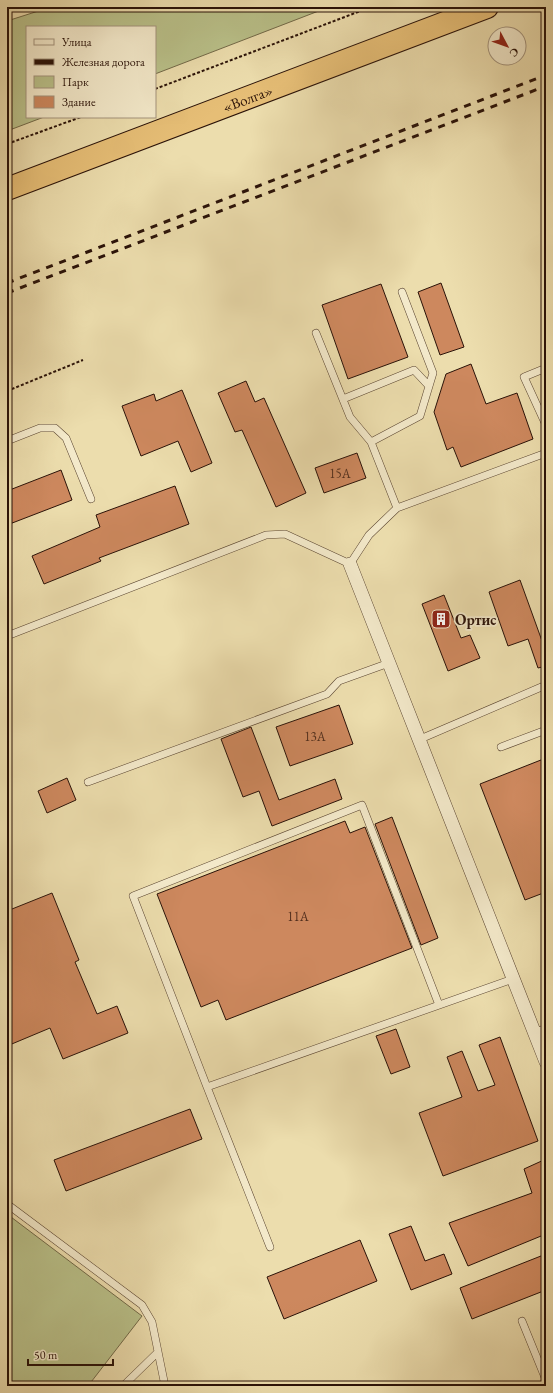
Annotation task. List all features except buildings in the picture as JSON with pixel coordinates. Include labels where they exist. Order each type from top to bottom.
[{"type":"highway","name":"«Волга»","points":[[7,189],[487,7]]},
{"type":"street","points":[[350,564],[418,740],[513,978],[540,1031],[546,1062]]},
{"type":"lane","points":[[371,442],[420,416],[433,373],[402,292]]},
{"type":"lane","points":[[316,333],[350,417],[371,442],[397,508]]},
{"type":"lane","points":[[546,368],[524,377],[546,425]]},
{"type":"lane","points":[[343,399],[414,370],[429,386]]},
{"type":"lane","points":[[7,441],[40,428],[55,428],[66,438],[91,499]]},
{"type":"lane","points":[[7,636],[266,535],[285,534],[350,564],[369,535],[397,508],[546,453]]},
{"type":"lane","points":[[88,782],[327,694],[339,681],[389,663]]},
{"type":"lane","points":[[418,740],[546,685]]},
{"type":"lane","points":[[501,747],[546,730]]},
{"type":"lane","points":[[270,1247],[133,896],[362,805],[439,1005]]},
{"type":"lane","points":[[207,1087],[513,978]]},
{"type":"lane","points":[[7,1204],[142,1305],[152,1322],[165,1386]]},
{"type":"lane","points":[[522,1321],[546,1380]]},
{"type":"lane","points":[[123,1386],[158,1352]]},
{"type":"path","points":[[156,89],[372,7]]},
{"type":"path","points":[[7,144],[78,118]]},
{"type":"path","points":[[7,391],[83,360]]},
{"type":"green space","points":[[51,7],[329,7],[156,74],[156,26],[26,26],[26,118],[41,118],[7,131],[7,21]]},
{"type":"green space","points":[[7,1214],[142,1316],[88,1386],[7,1386]]},
{"type":"railway","points":[[7,283],[546,75]]},
{"type":"railway","points":[[7,293],[546,86]]},
{"type":"place","name":"Ортис","points":[[441,619]]}]
